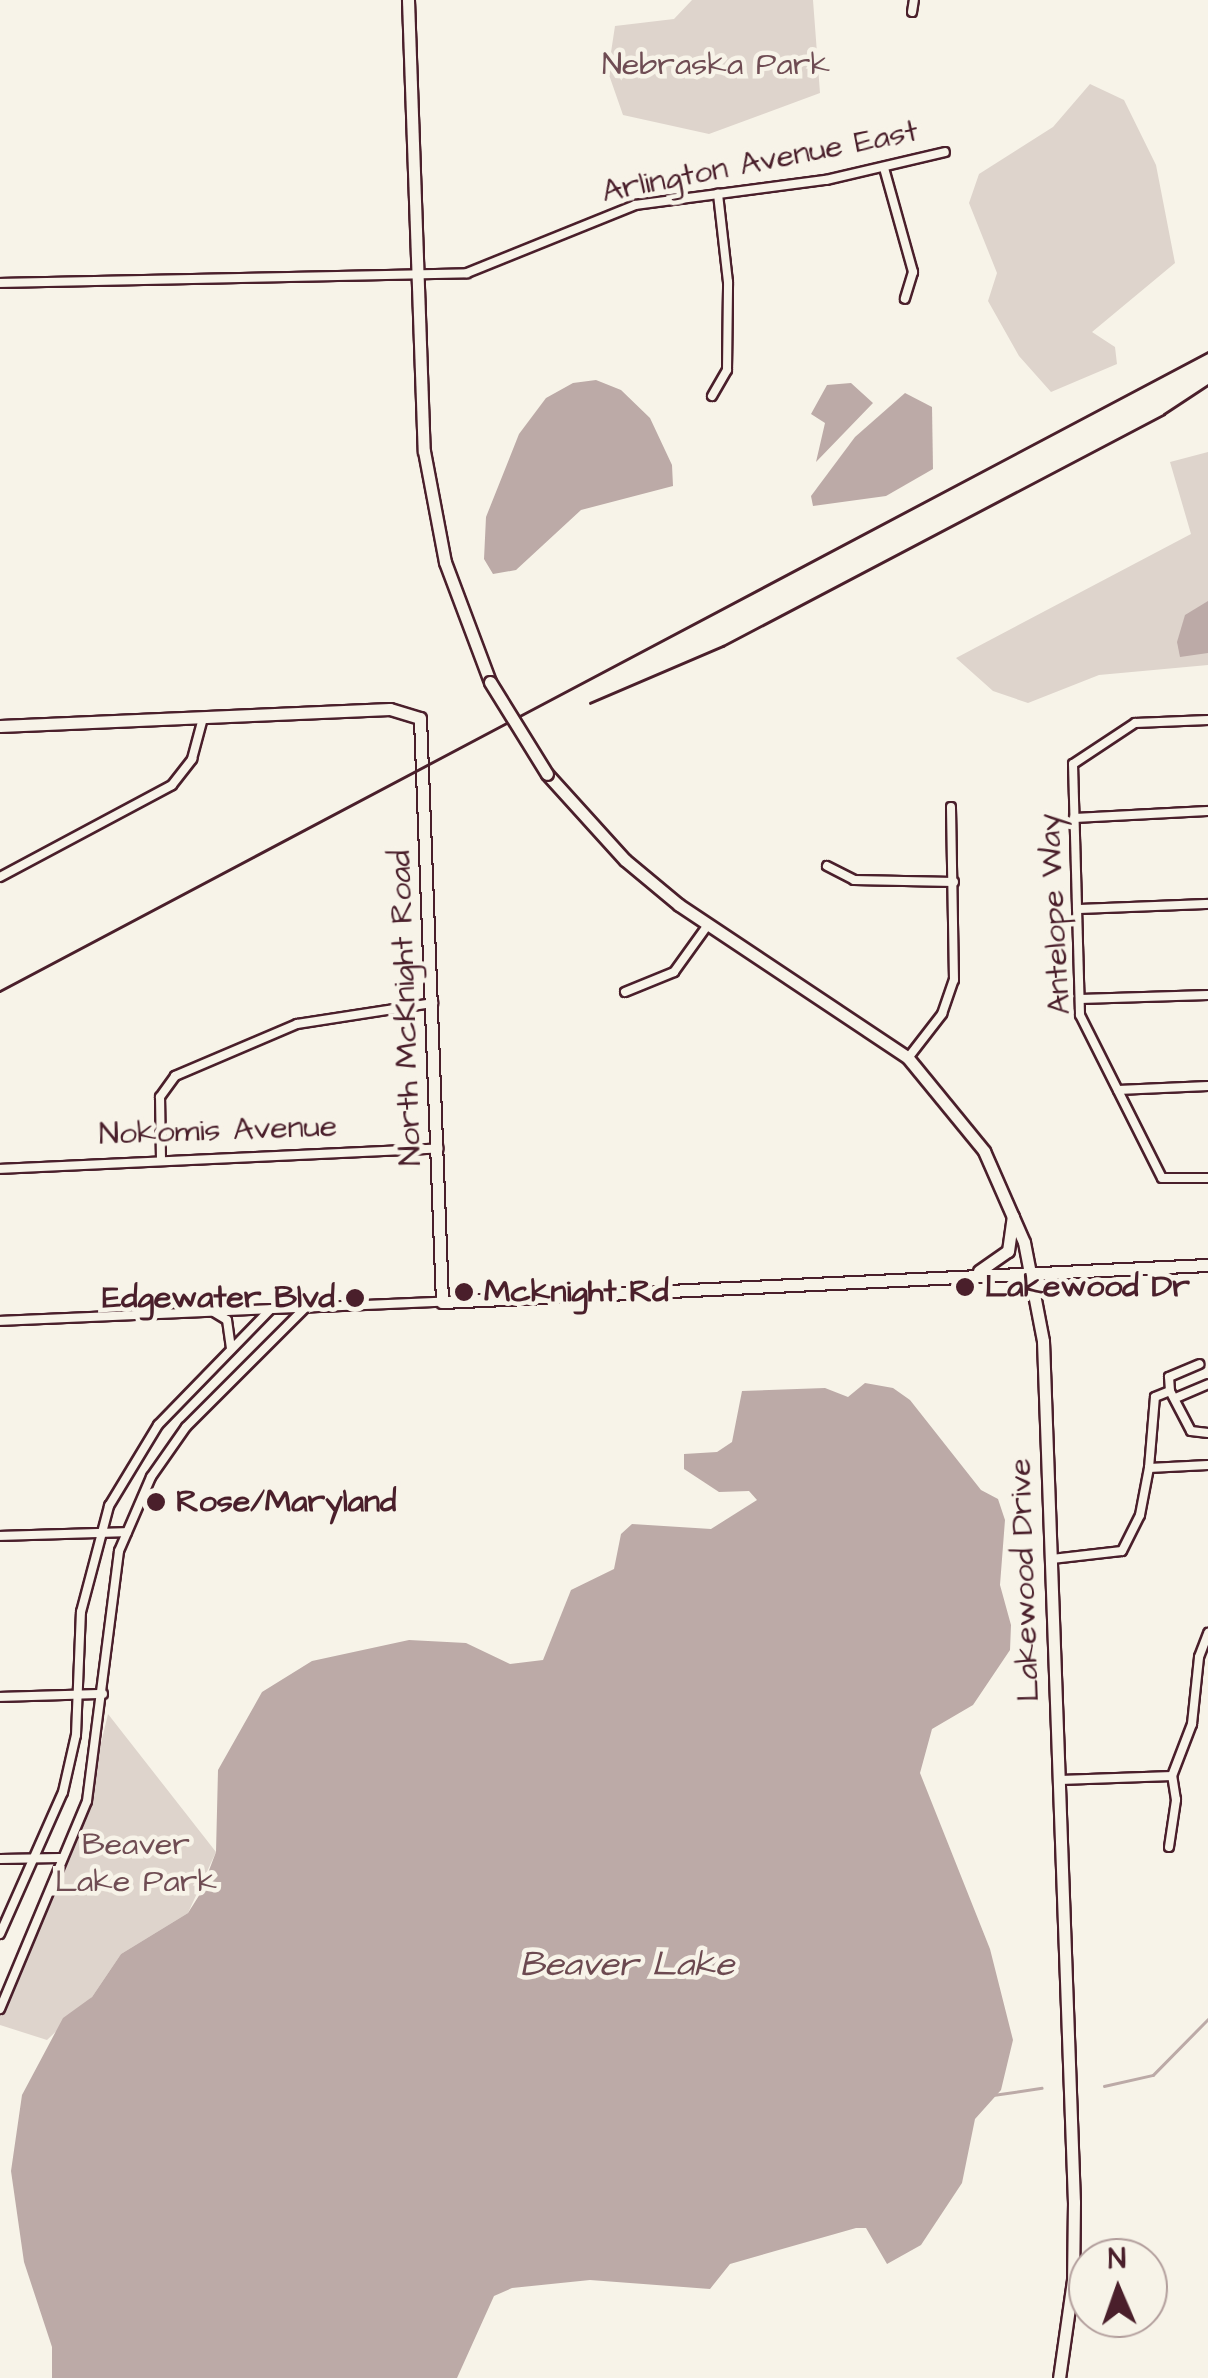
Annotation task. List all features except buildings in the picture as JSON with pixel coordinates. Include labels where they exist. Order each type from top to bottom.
[{"type":"street","points":[[408,0],[417,276]]},
{"type":"street","points":[[912,12],[914,0]]},
{"type":"street","name":"Arlington Avenue East","points":[[0,284],[417,276],[484,270],[616,210],[884,168],[945,152]]},
{"type":"street","points":[[884,168],[913,272],[905,299]]},
{"type":"street","points":[[712,396],[727,370],[728,282],[718,194]]},
{"type":"street","name":"Lakewood Drive","points":[[417,276],[422,415],[444,562],[490,682],[547,774],[625,860],[707,926],[908,1058],[975,1138],[1013,1212],[1033,1273],[1043,1341],[1074,2202],[1073,2280],[1059,2378]]},
{"type":"street","name":"North McKnight Road","points":[[203,718],[390,710],[417,714],[424,732],[442,1302]]},
{"type":"street","points":[[0,726],[203,718],[192,759],[172,784],[0,877]]},
{"type":"street","name":"Antelope Way","points":[[1208,720],[1134,723],[1073,764],[1080,1015],[1162,1178],[1208,1178]]},
{"type":"street","points":[[908,1058],[942,1014],[954,980],[951,807]]},
{"type":"street","points":[[1074,818],[1208,812]]},
{"type":"street","points":[[828,866],[854,880],[954,882]]},
{"type":"street","points":[[1077,908],[1208,904]]},
{"type":"street","points":[[625,992],[666,979],[682,964],[707,926]]},
{"type":"street","points":[[1080,999],[1208,995]]},
{"type":"street","points":[[161,1159],[160,1096],[175,1076],[297,1024],[433,1003]]},
{"type":"street","points":[[1118,1090],[1208,1086]]},
{"type":"street","name":"Nokomis Avenue","points":[[0,1169],[438,1148]]},
{"type":"street","points":[[956,1276],[1004,1258],[1013,1212]]},
{"type":"street","points":[[0,1321],[1208,1265]]},
{"type":"street","points":[[0,2010],[60,1858],[87,1801],[103,1694],[106,1621],[128,1532],[151,1477],[186,1427],[304,1308]]},
{"type":"street","points":[[0,1934],[63,1792],[78,1695],[81,1612],[100,1532],[130,1465],[158,1425],[270,1310]]},
{"type":"street","points":[[214,1312],[227,1320],[231,1349]]},
{"type":"street","points":[[1199,1364],[1170,1377],[1191,1431],[1208,1433]]},
{"type":"street","points":[[1052,1559],[1122,1551],[1140,1515],[1149,1468],[1150,1410],[1155,1397],[1208,1384]]},
{"type":"street","points":[[1149,1468],[1208,1465]]},
{"type":"street","points":[[0,1536],[128,1532]]},
{"type":"street","points":[[1169,1847],[1176,1800],[1172,1776],[1192,1724],[1208,1633]]},
{"type":"street","points":[[0,1698],[103,1694]]},
{"type":"street","points":[[1060,1780],[1172,1776]]},
{"type":"street","points":[[0,1860],[60,1858]]},
{"type":"green space","name":"Nebraska Park","points":[[692,0],[813,0],[820,93],[709,134],[623,115],[608,72],[615,26],[674,19]]},
{"type":"green space","points":[[1090,84],[1124,100],[1156,165],[1175,263],[1092,332],[1115,347],[1117,364],[1051,392],[1019,356],[988,301],[997,273],[969,203],[979,174],[1053,127]]},
{"type":"green space","points":[[1208,452],[1208,665],[1099,675],[1028,703],[993,691],[956,658],[1191,534],[1170,462]]},
{"type":"green space","name":"Beaver Lake Park","points":[[108,1714],[216,1852],[188,1913],[121,1954],[92,1997],[47,2040],[0,2025],[0,2009],[87,1801]]},
{"type":"water","points":[[596,380],[621,390],[650,418],[672,465],[673,486],[581,510],[516,570],[493,574],[484,559],[486,517],[519,434],[546,398],[573,383]]},
{"type":"water","points":[[851,383],[873,403],[816,462],[825,423],[811,414],[827,385]]},
{"type":"water","points":[[905,393],[932,407],[933,469],[886,496],[813,506],[811,496],[855,437]]},
{"type":"water","points":[[1208,601],[1208,653],[1180,657],[1177,642],[1185,615]]},
{"type":"water","name":"Beaver Lake","points":[[865,1383],[893,1388],[910,1400],[981,1490],[998,1499],[1005,1520],[1000,1585],[1011,1625],[1010,1650],[973,1705],[932,1729],[920,1773],[990,1949],[1013,2040],[1001,2090],[975,2119],[962,2183],[921,2245],[887,2264],[866,2228],[856,2228],[730,2264],[710,2289],[590,2280],[512,2288],[494,2296],[457,2378],[52,2378],[52,2347],[24,2262],[11,2171],[22,2095],[63,2018],[92,1997],[121,1954],[188,1913],[200,1894],[216,1852],[218,1770],[262,1692],[312,1661],[409,1640],[466,1643],[510,1664],[543,1660],[571,1590],[614,1569],[621,1534],[632,1524],[711,1529],[757,1500],[749,1491],[719,1492],[684,1469],[684,1454],[717,1452],[732,1442],[742,1391],[825,1388],[848,1397]]},
{"type":"waterway","points":[[1104,2086],[1153,2075],[1208,2019]]},
{"type":"waterway","points":[[993,2095],[1041,2088]]},
{"type":"railway","points":[[0,991],[1208,352]]},
{"type":"railway","points":[[590,703],[723,646],[1164,414],[1208,385]]},
{"type":"place","name":"Lakewood Dr","points":[[965,1287]]},
{"type":"place","name":"Mcknight Rd","points":[[464,1292]]},
{"type":"place","name":"Edgewater Blvd","points":[[355,1298]]},
{"type":"place","name":"Rose/Maryland","points":[[156,1502]]}]
